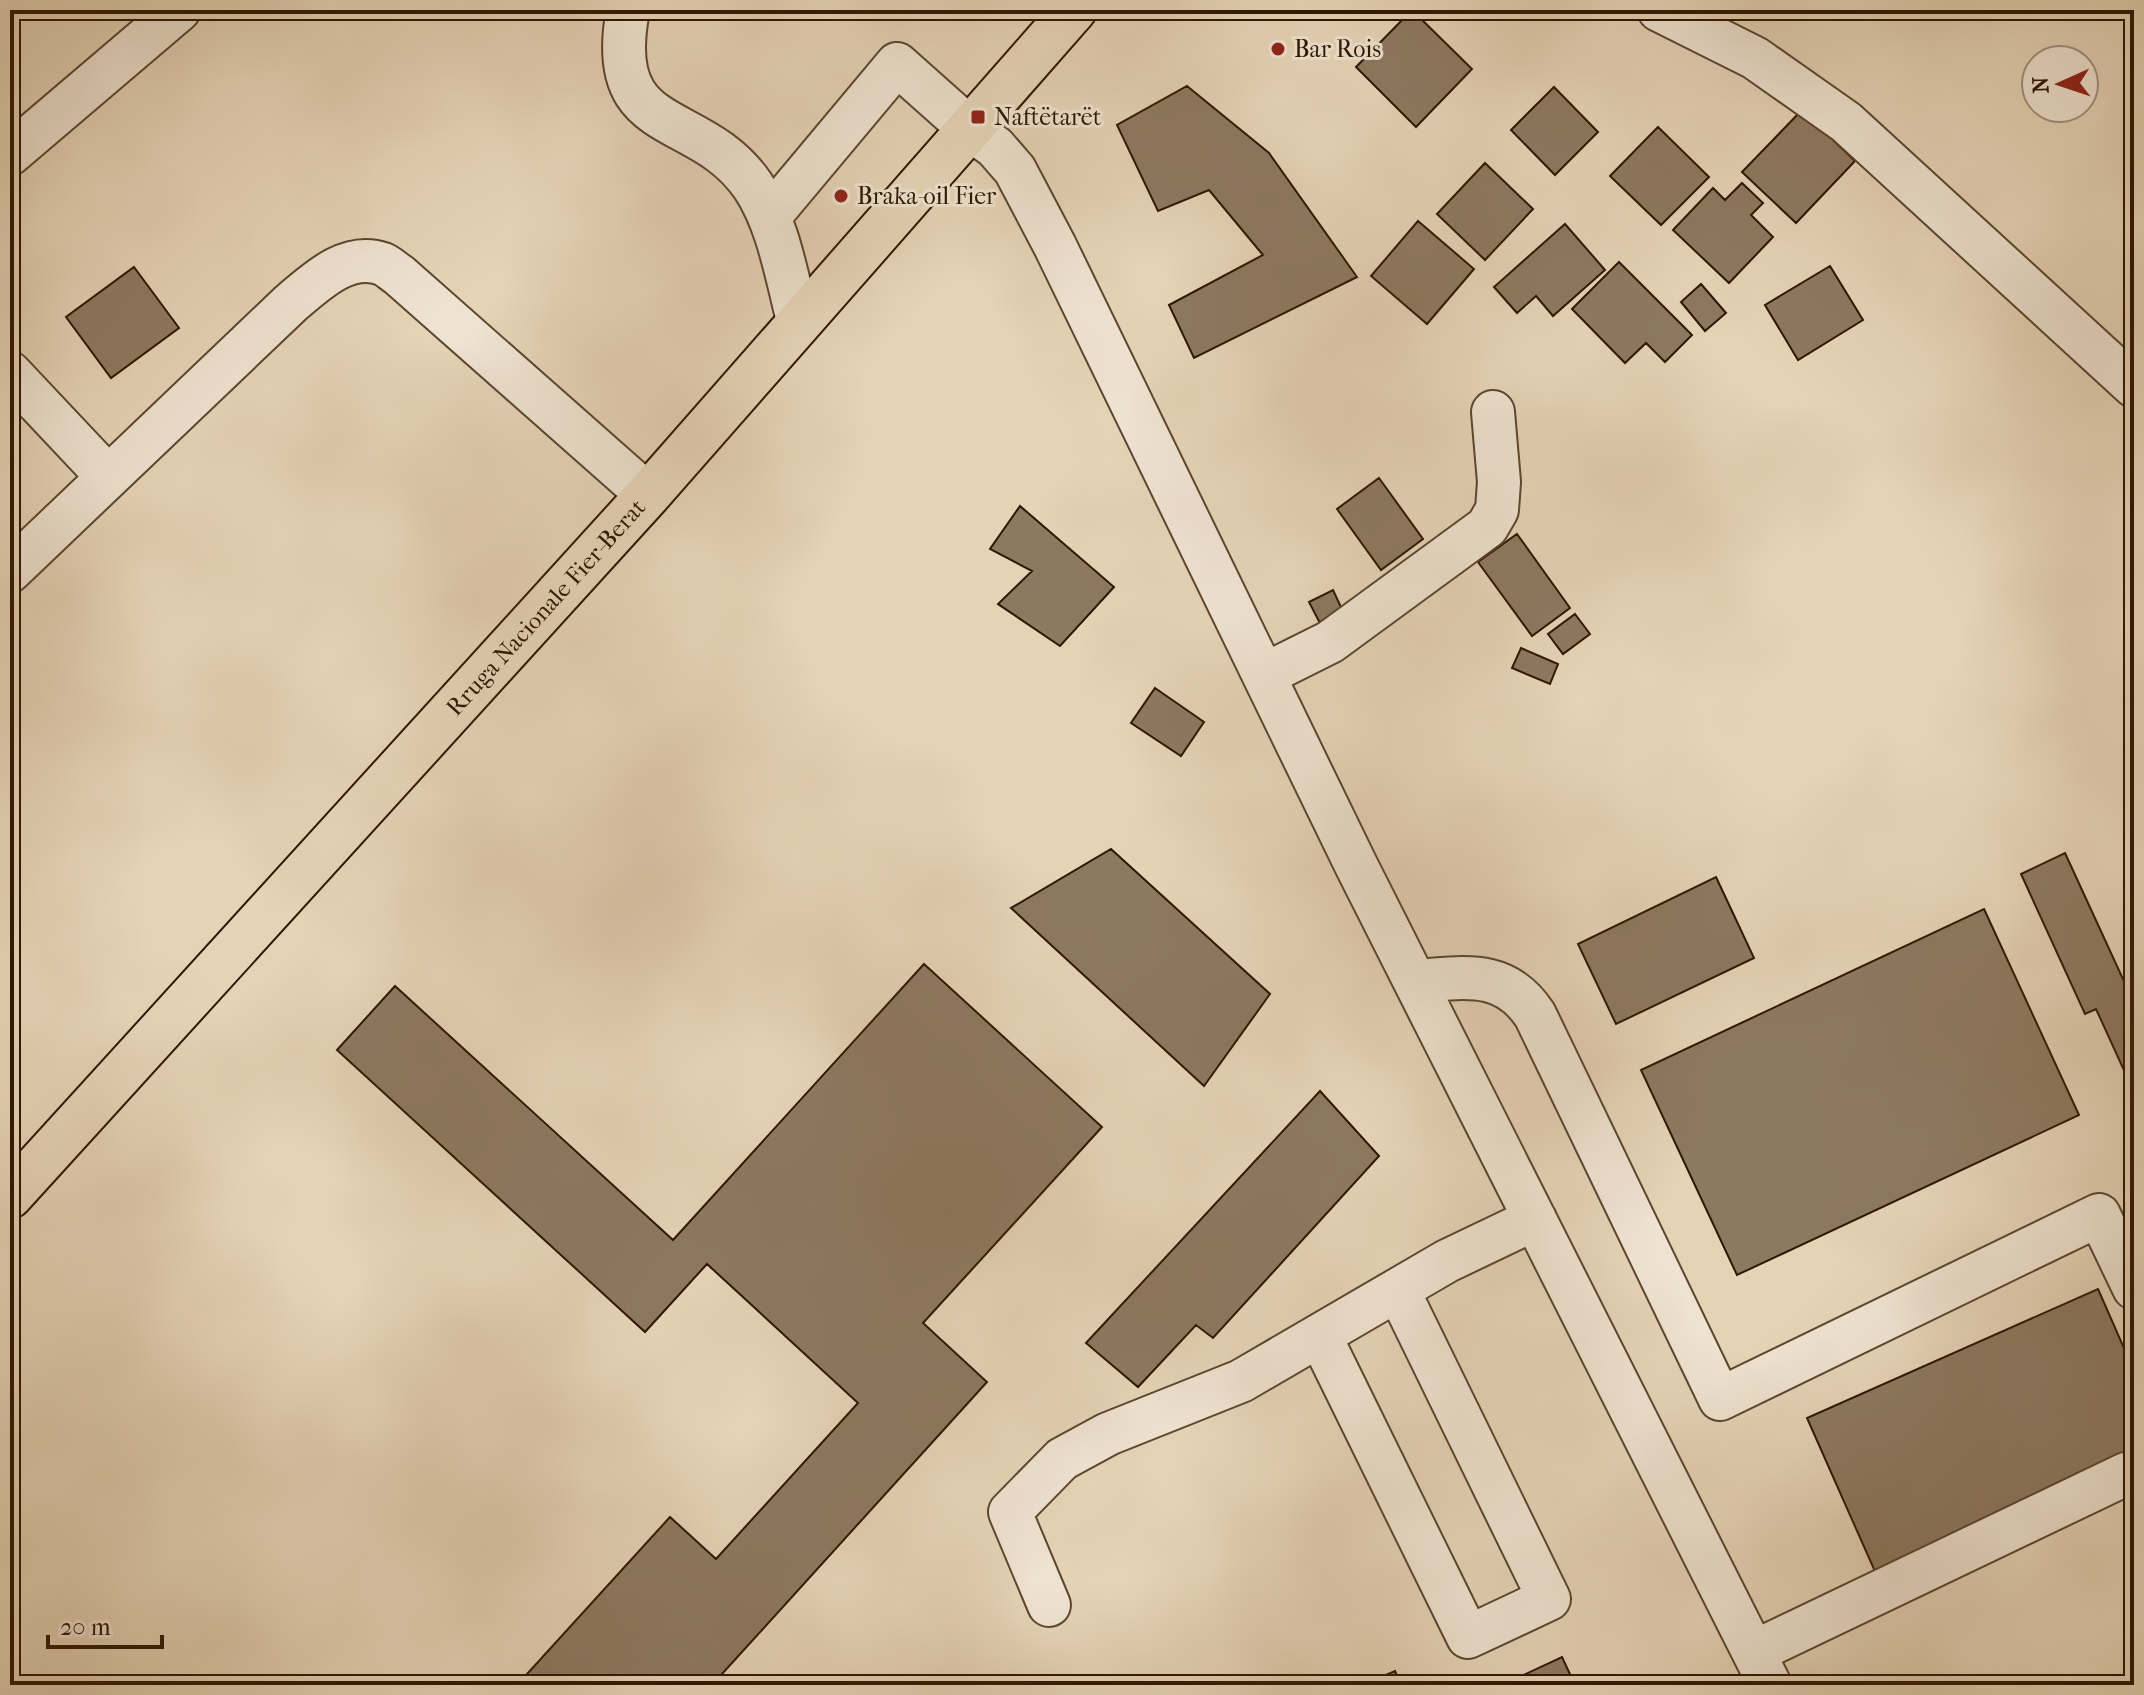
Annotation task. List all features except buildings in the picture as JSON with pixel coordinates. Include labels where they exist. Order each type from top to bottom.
[{"type":"main road","name":"Rruga Nacionale Fier-Berat","points":[[10,1196],[648,495],[1074,10]]},
{"type":"street","points":[[10,154],[179,10]]},
{"type":"street","points":[[628,10],[622,40],[624,73],[636,97],[734,162],[754,187],[769,217],[799,324]]},
{"type":"street","points":[[1659,10],[1755,58],[1846,122],[2134,386]]},
{"type":"street","points":[[769,217],[897,64],[970,129],[995,147],[1015,170],[1031,197],[1415,981],[1762,1669],[2126,1474]]},
{"type":"street","points":[[10,571],[291,303],[323,276],[341,266],[361,261],[383,264],[399,275],[648,495]]},
{"type":"street","points":[[10,373],[108,477]]},
{"type":"street","points":[[1264,675],[1330,642],[1487,527],[1497,510],[1499,482],[1493,412]]},
{"type":"street","points":[[1415,981],[1476,978],[1500,983],[1523,996],[1535,1015],[1720,1399],[2099,1215],[2134,1288]]},
{"type":"street","points":[[1049,1605],[1010,1512],[1062,1459],[1108,1434],[1241,1381],[1447,1261],[1535,1219]]},
{"type":"street","points":[[1320,1336],[1468,1637],[1549,1599],[1398,1290]]},
{"type":"place","name":"Bar Rois","points":[[1278,49]]},
{"type":"place","name":"Naftëtarët","points":[[978,117]]},
{"type":"place","name":"Braka-oil Fier","points":[[841,196]]}]
